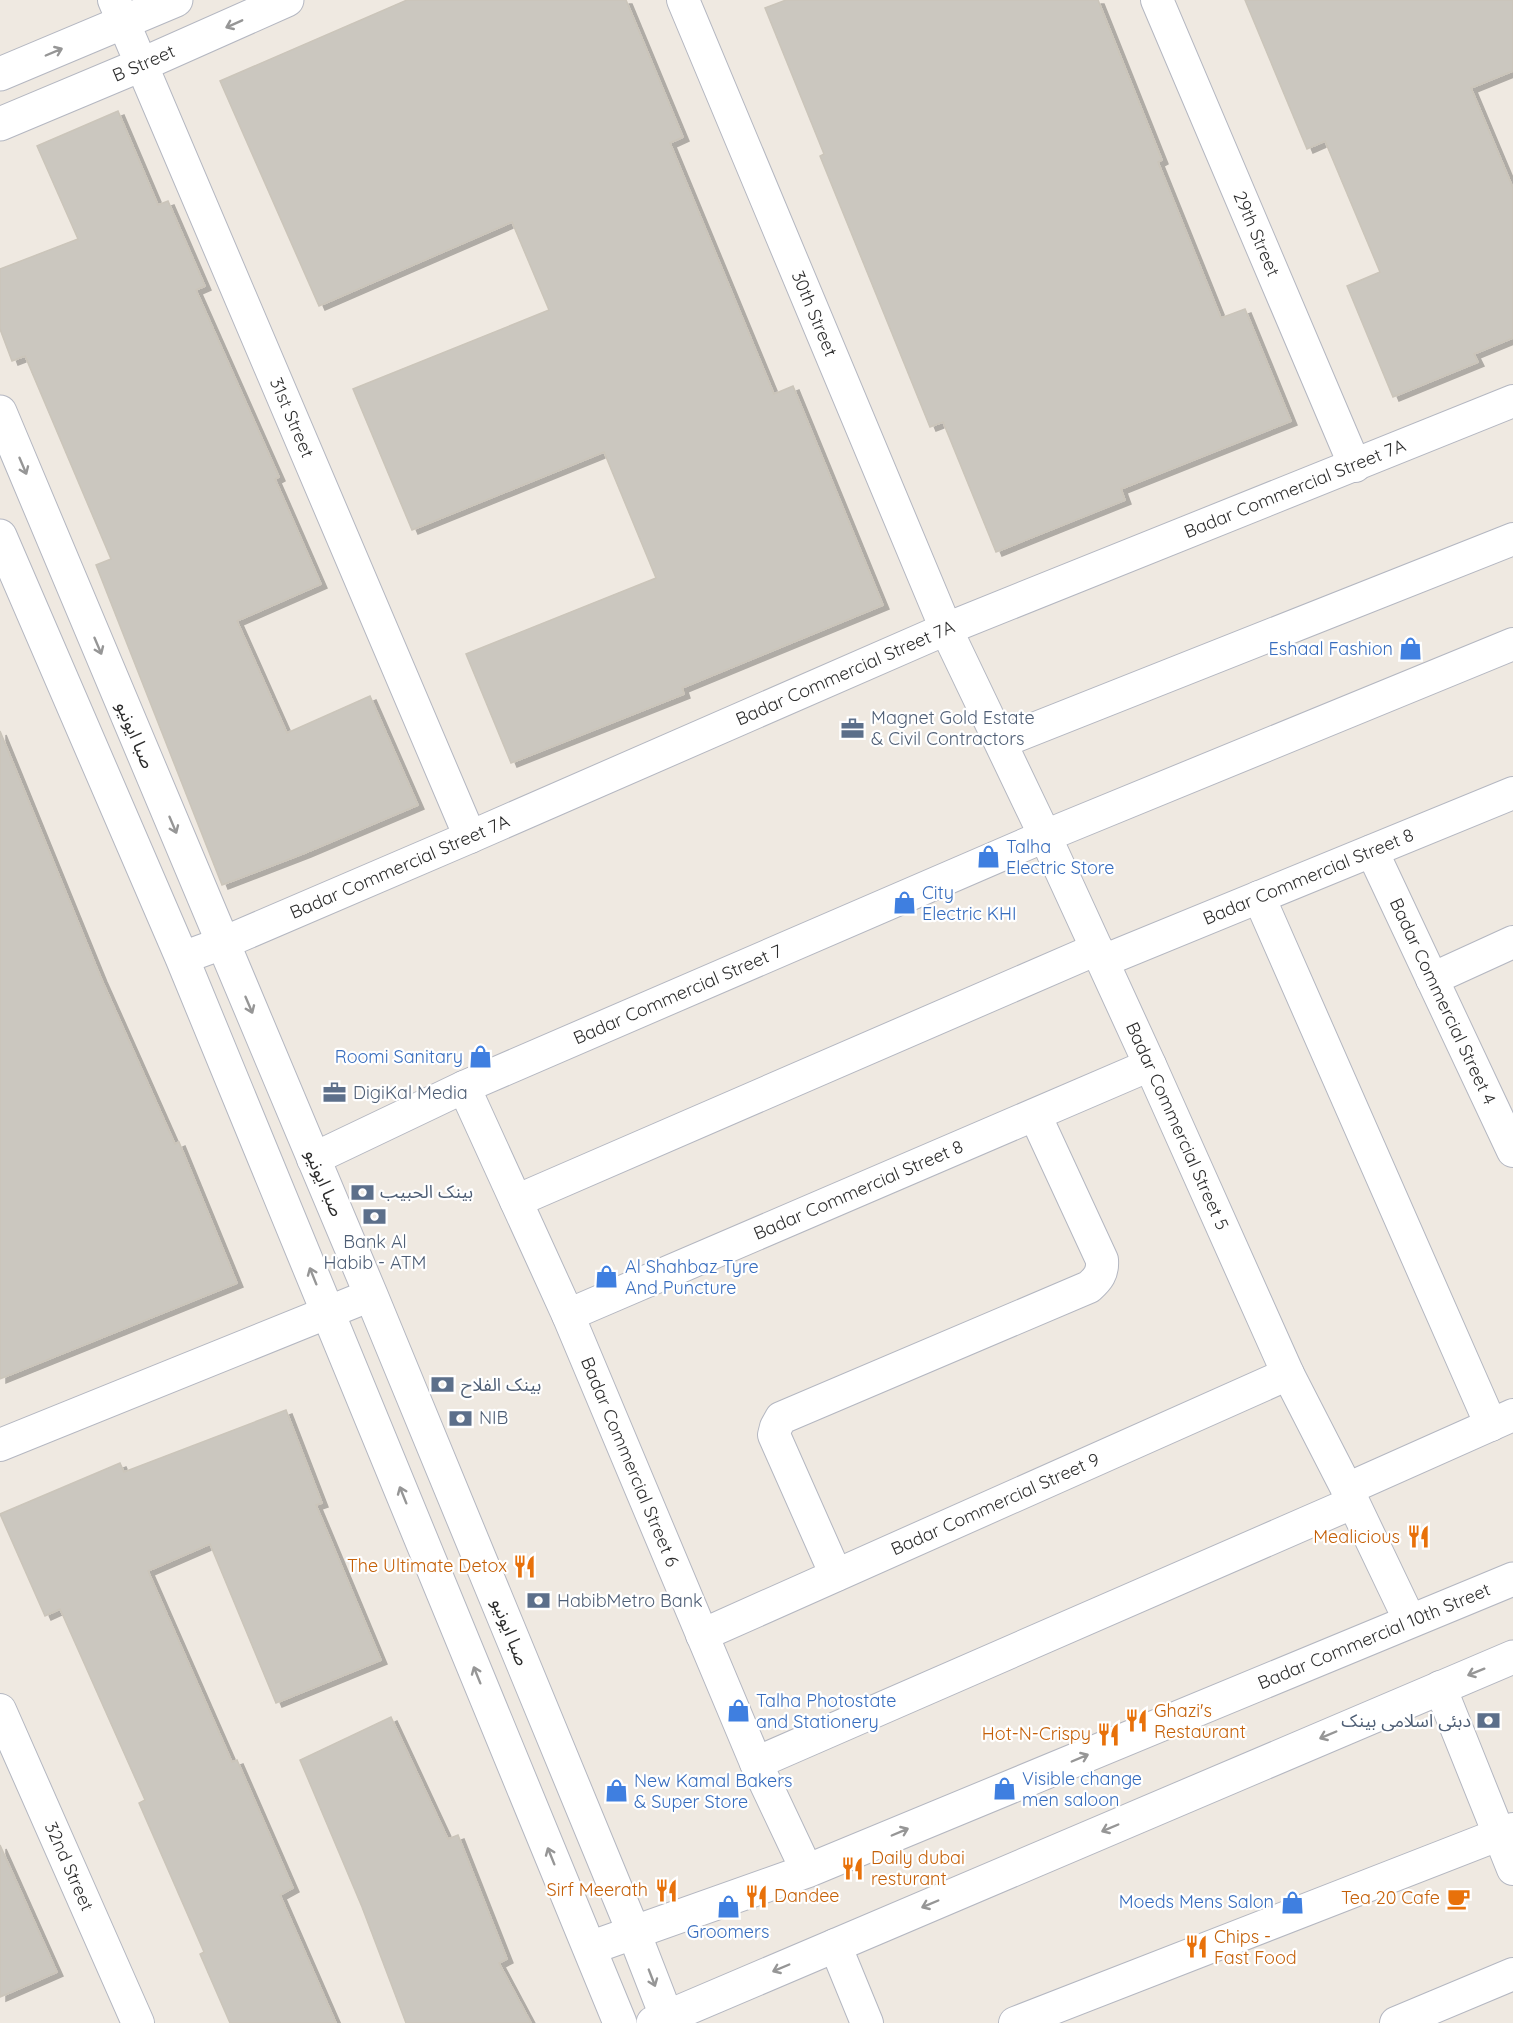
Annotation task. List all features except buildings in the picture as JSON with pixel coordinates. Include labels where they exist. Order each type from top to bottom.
[{"type":"main road","points":[[0,74],[118,12],[176,0]]},
{"type":"main road","name":"B Street","points":[[0,124],[287,0]]},
{"type":"main road","name":"صبا ایونیو","points":[[0,412],[371,1295],[634,1933],[663,2021]]},
{"type":"main road","points":[[0,536],[182,958],[620,2023]]},
{"type":"main road","name":"Badar Commercial 10th Street","points":[[590,1948],[807,1871],[1513,1580]]},
{"type":"main road","points":[[663,2021],[835,1945],[1513,1657]]},
{"type":"street","name":"30th Street","points":[[683,0],[946,629]]},
{"type":"street","name":"29th Street","points":[[1157,0],[1355,466]]},
{"type":"street","name":"31st Street","points":[[118,12],[470,837]]},
{"type":"street","name":"Badar Commercial Street 7A","points":[[182,958],[223,943],[470,837],[946,629],[1355,466],[1513,400]]},
{"type":"street","points":[[1000,742],[1513,539]]},
{"type":"street","name":"Badar Commercial Street 5","points":[[946,629],[1045,836],[1288,1374],[1410,1621]]},
{"type":"street","name":"Badar Commercial Street 7","points":[[313,1159],[464,1087],[1045,836],[1513,644]]},
{"type":"street","name":"Badar Commercial Street 8","points":[[516,1201],[1100,956],[1259,897],[1513,794]]},
{"type":"street","name":"Badar Commercial Street 4","points":[[1372,851],[1513,1151]]},
{"type":"street","points":[[756,1763],[1349,1496],[1502,1420],[1259,897]]},
{"type":"street","points":[[1432,979],[1513,942]]},
{"type":"street","name":"Badar Commercial Street 8","points":[[568,1316],[1150,1065]]},
{"type":"street","name":"Badar Commercial Street 6","points":[[464,1087],[568,1316],[756,1763],[807,1871]]},
{"type":"street","points":[[836,1575],[774,1435],[782,1418],[1089,1287],[1098,1280],[1103,1270],[1102,1260],[1035,1115]]},
{"type":"street","points":[[0,1445],[371,1295]]},
{"type":"street","name":"Badar Commercial Street 9","points":[[702,1635],[1288,1374]]},
{"type":"street","points":[[1440,1687],[1506,1832],[1513,1869]]},
{"type":"street","name":"32nd Street","points":[[0,1710],[138,2023]]},
{"type":"street","points":[[1015,2023],[1506,1832]]},
{"type":"street","points":[[835,1945],[867,2023]]},
{"type":"street","points":[[1396,2023],[1513,1974]]},
{"type":"place","name":"Eshaal Fashion","points":[[1411,649]]},
{"type":"place","name":"Magnet Gold Estate & Civil Contractors","points":[[853,728]]},
{"type":"place","name":"Talha Electric Store","points":[[988,857]]},
{"type":"place","name":"City Electric KHI","points":[[904,903]]},
{"type":"place","name":"Roomi Sanitary","points":[[481,1057]]},
{"type":"place","name":"DigiKal Media","points":[[335,1093]]},
{"type":"place","name":"بينک الحبيب","points":[[362,1192]]},
{"type":"place","name":"Bank Al Habib - ATM","points":[[375,1216]]},
{"type":"place","name":"Al Shahbaz Tyre And Puncture","points":[[607,1277]]},
{"type":"place","name":"بینک الفلاح","points":[[443,1385]]},
{"type":"place","name":"NIB","points":[[461,1418]]},
{"type":"place","name":"Mealicious","points":[[1418,1537]]},
{"type":"place","name":"The Ultimate Detox","points":[[525,1566]]},
{"type":"place","name":"HabibMetro Bank","points":[[539,1601]]},
{"type":"place","name":"Talha Photostate and Stationery","points":[[738,1711]]},
{"type":"place","name":"Ghazi's Restaurant","points":[[1136,1721]]},
{"type":"place","name":"دبئی اسلامی بینک","points":[[1489,1721]]},
{"type":"place","name":"Hot-N-Crispy","points":[[1109,1734]]},
{"type":"place","name":"Visible change men saloon","points":[[1004,1789]]},
{"type":"place","name":"New Kamal Bakers & Super Store","points":[[616,1791]]},
{"type":"place","name":"Daily dubai resturant","points":[[853,1868]]},
{"type":"place","name":"Sirf Meerath","points":[[666,1890]]},
{"type":"place","name":"Dandee","points":[[756,1896]]},
{"type":"place","name":"Tea 20 Cafe","points":[[1458,1898]]},
{"type":"place","name":"Moeds Mens Salon","points":[[1292,1902]]},
{"type":"place","name":"Groomers","points":[[728,1906]]},
{"type":"place","name":"Chips - Fast Food","points":[[1196,1947]]}]
